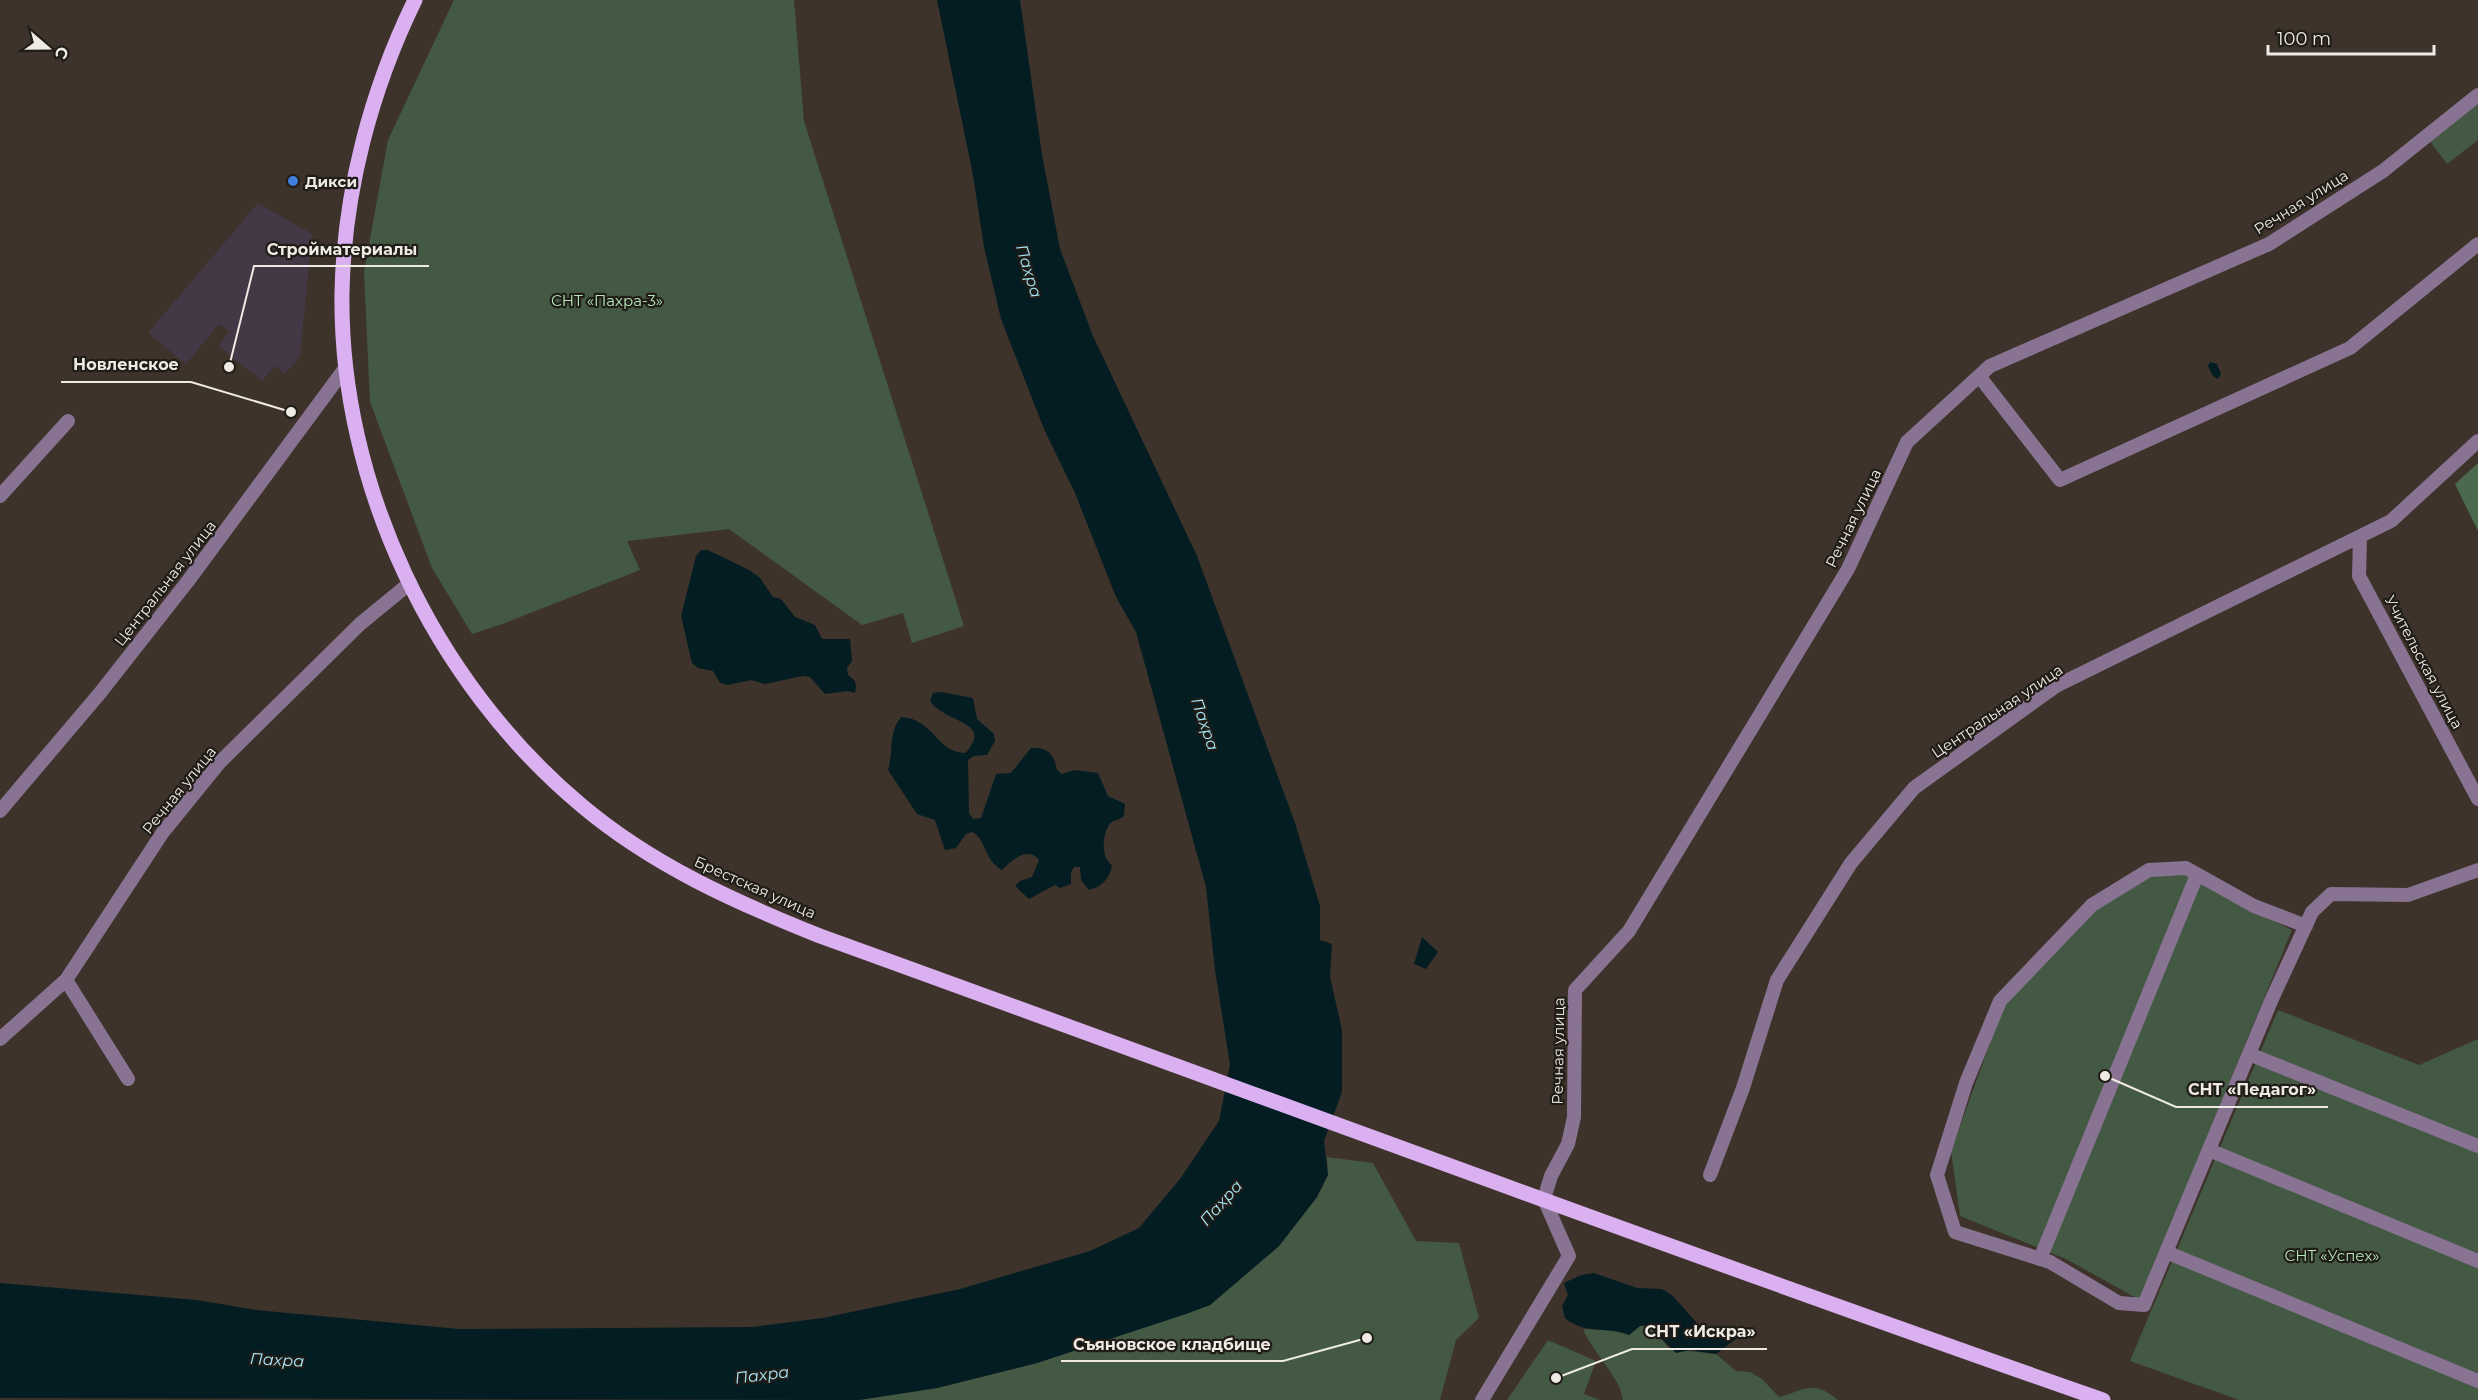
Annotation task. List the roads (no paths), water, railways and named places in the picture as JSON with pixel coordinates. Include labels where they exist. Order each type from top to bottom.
[{"type":"main road","name":"Брестская улица","points":[[415,0],[384,70],[366,130],[354,183],[342,292],[346,368],[358,438],[381,513],[410,584],[452,656],[508,732],[580,805],[655,858],[707,888],[768,915],[1119,1046],[1750,1276],[2103,1400]]},
{"type":"street","name":"Речная улица","points":[[1544,1199],[1551,1176],[1568,1144],[1574,1117],[1575,990],[1629,931],[1848,569],[1907,442],[1990,366],[2269,244],[2384,171],[2478,95]]},
{"type":"street","points":[[1980,376],[2060,480],[2350,348],[2478,244]]},
{"type":"street","name":"Центральная улица","points":[[0,811],[100,693],[188,581],[346,368]]},
{"type":"street","points":[[0,496],[68,421]]},
{"type":"street","name":"Центральная улица","points":[[1710,1175],[1743,1088],[1777,980],[1851,863],[1914,788],[2056,686],[2391,521],[2478,441]]},
{"type":"street","name":"Учительская улица","points":[[2360,537],[2359,576],[2478,799]]},
{"type":"street","name":"Речная улица","points":[[0,1039],[66,980],[163,832],[219,763],[360,624],[410,584]]},
{"type":"street","points":[[2306,926],[2254,906],[2186,868],[2149,870],[2092,905],[2000,1001],[1966,1083],[1937,1175],[1955,1232],[2040,1259],[2119,1302],[2144,1305],[2249,1054],[2306,926],[2312,912],[2331,894],[2408,895],[2478,870]]},
{"type":"street","points":[[2040,1259],[2197,875]]},
{"type":"street","points":[[66,980],[128,1079]]},
{"type":"street","points":[[2249,1054],[2478,1146]]},
{"type":"street","points":[[2209,1150],[2478,1262]]},
{"type":"street","points":[[1482,1400],[1569,1256],[1544,1199]]},
{"type":"street","points":[[2166,1252],[2478,1381]]},
{"type":"water","name":"Пахра","points":[[937,0],[1020,0],[1042,155],[1060,249],[1093,336],[1197,556],[1295,823],[1320,906],[1320,940],[1332,944],[1330,977],[1342,1030],[1342,1092],[1324,1141],[1328,1175],[1317,1197],[1279,1246],[1210,1305],[1037,1363],[937,1388],[859,1400],[0,1398],[0,1283],[197,1300],[256,1310],[459,1329],[753,1327],[823,1318],[960,1289],[1090,1251],[1139,1228],[1180,1179],[1219,1121],[1230,1065],[1215,970],[1206,887],[1136,632],[1116,597],[1075,493],[1044,429],[1001,319],[984,247],[973,175]]},
{"type":"water","points":[[2210,362],[2217,364],[2221,374],[2218,379],[2213,376],[2208,366]]},
{"type":"water","points":[[701,550],[708,550],[749,570],[760,578],[773,597],[781,599],[795,617],[815,625],[822,639],[850,639],[852,661],[847,668],[848,675],[855,682],[855,693],[848,691],[825,694],[810,677],[803,676],[765,684],[751,680],[728,685],[720,683],[713,671],[698,668],[692,663],[681,616],[696,556]]},
{"type":"water","points":[[941,692],[973,698],[977,719],[994,734],[995,741],[987,755],[974,756],[968,760],[969,813],[973,819],[981,818],[996,774],[1011,773],[1031,748],[1046,750],[1052,756],[1057,770],[1062,774],[1074,770],[1098,773],[1108,796],[1125,804],[1124,816],[1111,823],[1105,835],[1104,852],[1108,862],[1112,865],[1107,878],[1101,884],[1089,890],[1081,880],[1080,867],[1074,867],[1071,872],[1071,884],[1060,888],[1055,885],[1029,899],[1015,886],[1020,881],[1032,877],[1039,860],[1034,856],[1025,854],[1020,856],[1002,870],[991,860],[980,839],[972,832],[966,834],[956,848],[945,850],[935,820],[917,814],[888,770],[894,729],[901,717],[921,723],[948,748],[956,752],[965,753],[973,743],[974,735],[971,729],[937,709],[930,701],[933,693]]},
{"type":"water","points":[[1422,937],[1438,952],[1426,969],[1414,964]]},
{"type":"water","points":[[1594,1273],[1637,1288],[1662,1289],[1673,1296],[1704,1331],[1741,1335],[1716,1354],[1690,1350],[1676,1353],[1648,1325],[1640,1326],[1629,1335],[1580,1327],[1565,1318],[1562,1306],[1568,1295],[1564,1283],[1581,1275]]},
{"type":"place","name":"Дикси","points":[[293,181]]},
{"type":"place","name":"Стройматериалы","points":[[229,367]]},
{"type":"place","name":"Новленское","points":[[291,412]]},
{"type":"place","name":"СНТ «Педагог»","points":[[2105,1076]]},
{"type":"place","name":"Съяновское кладбище","points":[[1367,1338]]},
{"type":"place","name":"СНТ «Искра»","points":[[1556,1378]]},
{"type":"park label","name":"СНТ «Пахра-3»","points":[[607,300]]},
{"type":"park label","name":"СНТ «Успех»","points":[[2332,1255]]}]
